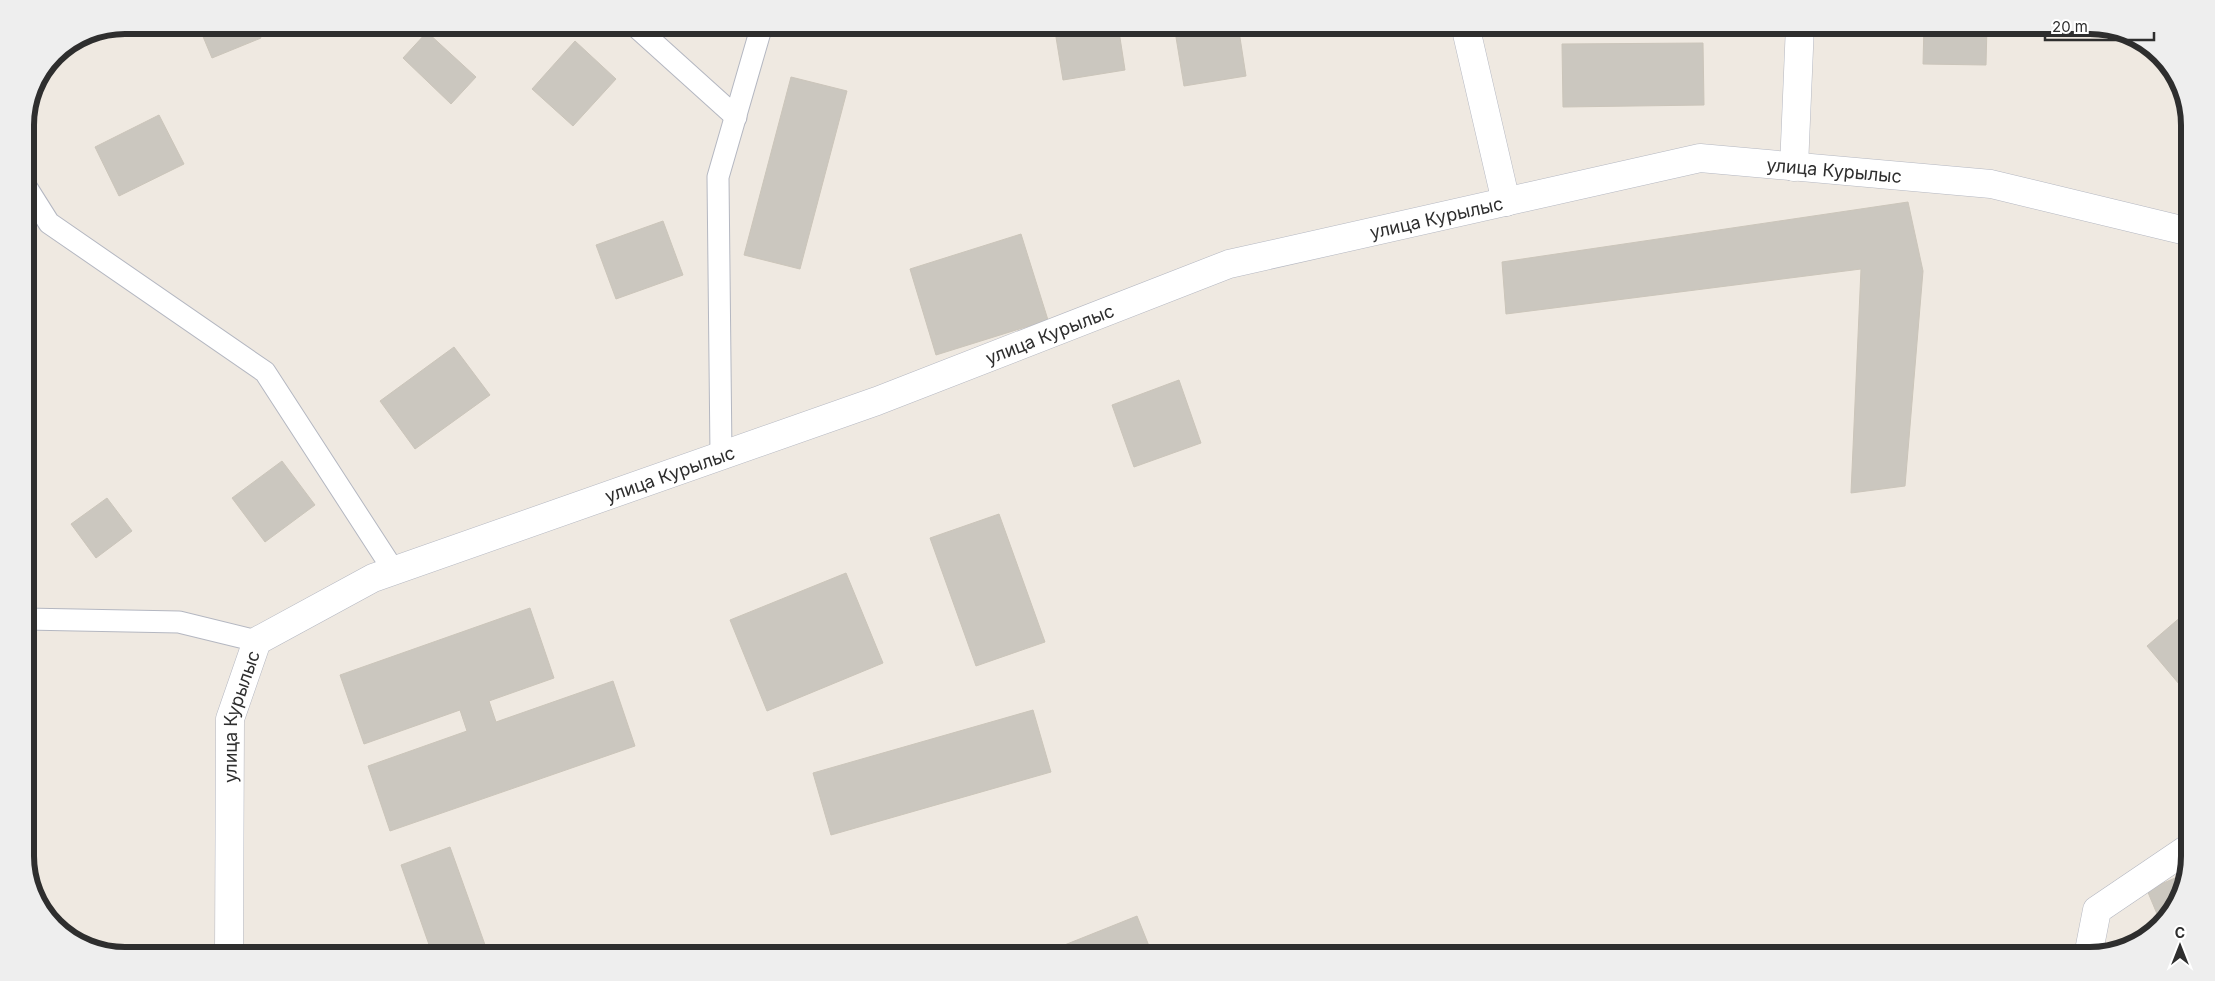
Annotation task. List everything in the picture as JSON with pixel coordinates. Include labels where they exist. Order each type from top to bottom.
[{"type":"street","points":[[1467,34],[1506,202]]},
{"type":"street","points":[[1794,167],[1800,34]]},
{"type":"street","name":"улица Курылыс","points":[[229,947],[230,718],[257,641],[372,578],[877,401],[1229,264],[1700,158],[1990,184],[2181,230]]},
{"type":"street","points":[[2090,947],[2097,910],[2181,853]]},
{"type":"lane","points":[[644,34],[736,117]]},
{"type":"lane","points":[[721,455],[718,176],[759,34]]},
{"type":"lane","points":[[34,199],[49,223],[265,372],[394,571]]},
{"type":"lane","points":[[34,619],[179,622],[257,641]]},
{"type":"building","points":[[202,34],[259,34],[261,38],[212,58]]},
{"type":"building","points":[[425,34],[429,34],[476,77],[451,104],[403,58]]},
{"type":"building","points":[[1055,34],[1119,34],[1125,70],[1063,80]]},
{"type":"building","points":[[1175,34],[1239,34],[1246,76],[1184,86]]},
{"type":"building","points":[[1924,34],[1987,34],[1986,65],[1923,64]]},
{"type":"building","points":[[575,41],[616,79],[573,126],[532,89]]},
{"type":"building","points":[[1703,43],[1704,105],[1563,107],[1562,44]]},
{"type":"building","points":[[791,77],[847,91],[800,269],[744,255]]},
{"type":"building","points":[[159,115],[184,164],[119,196],[95,147]]},
{"type":"building","points":[[1908,202],[1923,271],[1905,486],[1851,493],[1861,269],[1506,314],[1502,262]]},
{"type":"building","points":[[663,221],[683,275],[616,299],[596,245]]},
{"type":"building","points":[[1021,234],[1048,320],[936,355],[910,269]]},
{"type":"building","points":[[454,347],[490,395],[415,449],[380,401]]},
{"type":"building","points":[[1179,380],[1201,443],[1134,467],[1112,405]]},
{"type":"building","points":[[282,461],[315,505],[265,542],[232,498]]},
{"type":"building","points":[[107,498],[132,531],[96,558],[71,524]]},
{"type":"building","points":[[999,514],[1045,642],[976,666],[930,538]]},
{"type":"building","points":[[846,573],[883,663],[767,711],[730,620]]},
{"type":"building","points":[[530,608],[554,678],[489,701],[496,722],[613,681],[635,746],[390,831],[368,766],[467,731],[460,710],[364,744],[340,675]]},
{"type":"building","points":[[2181,617],[2181,686],[2147,646]]},
{"type":"building","points":[[1033,710],[1051,772],[831,835],[813,773]]},
{"type":"building","points":[[450,847],[486,947],[430,947],[401,865]]},
{"type":"building","points":[[2178,877],[2169,902],[2158,917],[2147,890]]},
{"type":"building","points":[[1137,916],[1149,947],[1060,947]]}]
